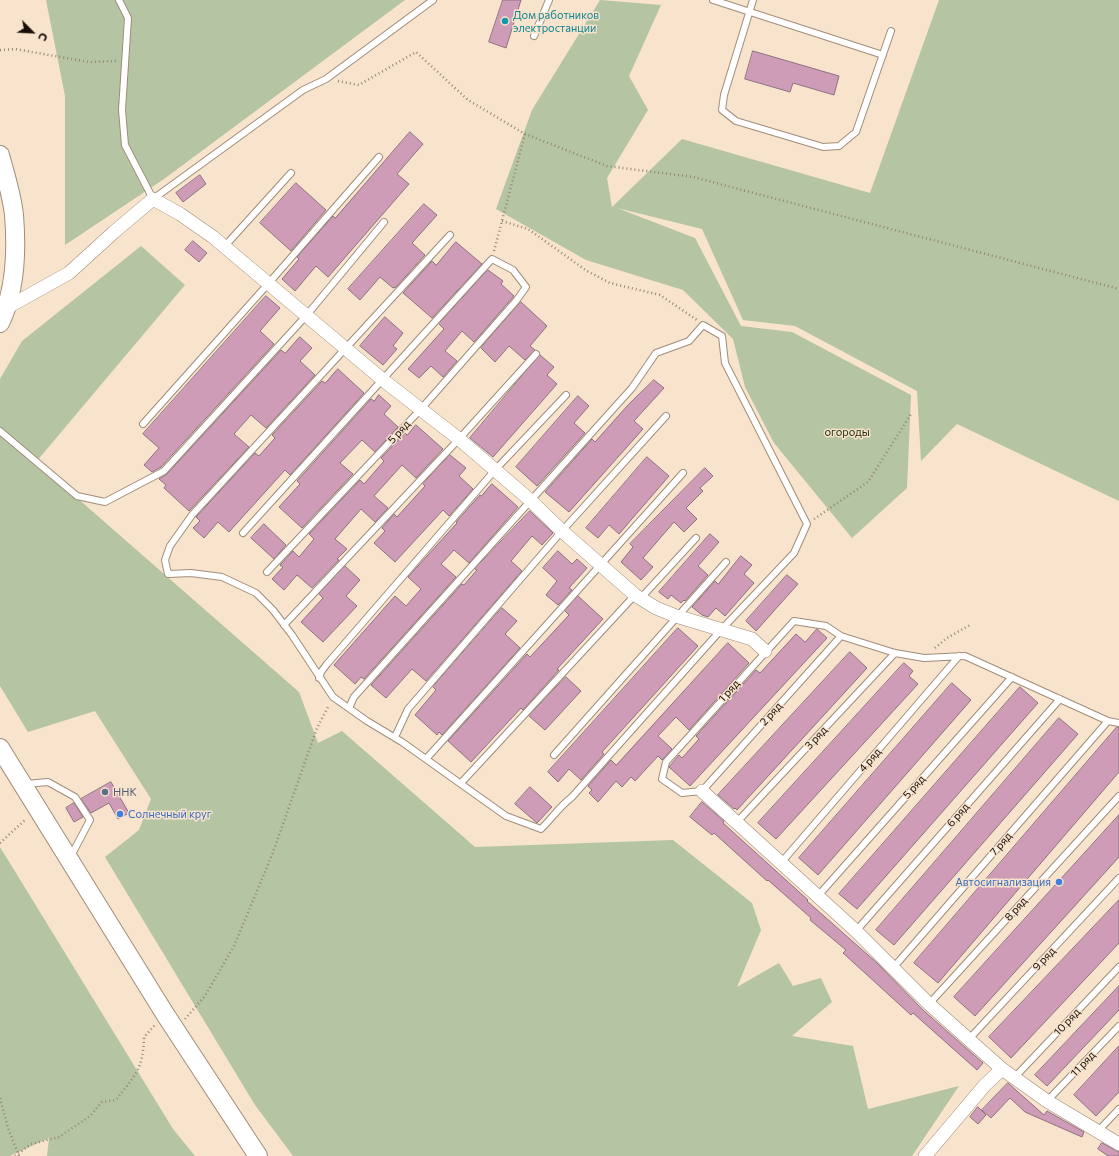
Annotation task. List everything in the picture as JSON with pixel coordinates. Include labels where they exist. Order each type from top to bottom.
[{"type":"main road","points":[[0,155],[14,214],[14,276],[8,307],[0,323]]},
{"type":"main road","points":[[0,748],[169,1020],[258,1156]]},
{"type":"street","points":[[8,307],[69,273],[114,232],[154,199],[194,223],[224,246],[383,380],[459,439],[530,500],[600,566],[638,597],[656,608],[676,616],[720,631],[752,639],[765,651]]},
{"type":"street","points":[[702,791],[737,822],[780,864],[856,931],[929,1004],[1002,1069],[1047,1101],[1119,1144]]},
{"type":"street","points":[[925,1156],[985,1085],[1002,1069]]},
{"type":"lane","points":[[119,0],[128,18],[122,110],[125,145],[154,199],[303,90],[326,79],[433,0]]},
{"type":"lane","points":[[534,36],[549,0]]},
{"type":"lane","points":[[713,0],[883,55]]},
{"type":"lane","points":[[753,0],[724,95],[722,110],[736,120],[823,147],[839,146],[856,132],[890,31]]},
{"type":"lane","points":[[143,424],[268,284],[379,156]]},
{"type":"lane","points":[[224,246],[291,173]]},
{"type":"lane","points":[[0,431],[77,496],[105,502],[164,471],[306,316],[384,222]]},
{"type":"lane","points":[[349,708],[354,697],[632,388],[656,353],[689,341],[703,325],[722,336],[725,363],[807,524],[794,553],[720,631],[572,797],[560,806],[556,814],[541,829],[506,816],[395,737],[367,721],[333,697],[284,625],[256,593],[222,577],[191,573],[168,574],[165,560],[170,546],[192,515],[450,235]]},
{"type":"lane","points":[[243,533],[492,260]]},
{"type":"lane","name":"5 ряд","points":[[267,572],[421,409],[516,301],[526,286],[513,270],[492,260]]},
{"type":"lane","points":[[284,625],[459,439],[536,354]]},
{"type":"lane","points":[[319,678],[321,672],[327,664],[495,470],[566,395]]},
{"type":"lane","points":[[395,737],[408,709],[562,531],[666,416]]},
{"type":"lane","points":[[426,759],[683,473]]},
{"type":"lane","points":[[461,783],[696,538]]},
{"type":"lane","points":[[554,755],[676,616],[726,562]]},
{"type":"lane","name":"1 ряд","points":[[702,791],[682,793],[662,779],[666,762],[765,651],[794,621],[826,626],[841,636]]},
{"type":"lane","points":[[841,636],[895,654],[924,658],[965,656],[1108,721],[1119,723]]},
{"type":"lane","name":"2 ряд","points":[[702,791],[841,636]]},
{"type":"lane","name":"3 ряд","points":[[737,822],[895,654]]},
{"type":"lane","name":"4 ряд","points":[[780,864],[959,656]]},
{"type":"lane","name":"5 ряд","points":[[817,896],[1012,678]]},
{"type":"lane","name":"6 ряд","points":[[856,931],[1060,699]]},
{"type":"lane","name":"7 ряд","points":[[893,968],[1108,721]]},
{"type":"lane","points":[[22,784],[48,782],[75,797],[90,820],[69,859]]},
{"type":"lane","name":"8 ряд","points":[[929,1004],[1119,796]]},
{"type":"lane","name":"9 ряд","points":[[969,1039],[1119,878]]},
{"type":"lane","name":"10 ряд","points":[[1014,1077],[1119,967]]},
{"type":"lane","name":"11 ряд","points":[[1047,1101],[1119,1026]]},
{"type":"lane","points":[[1098,1131],[1119,1109]]},
{"type":"path","points":[[0,50],[15,49],[89,62],[125,61]]},
{"type":"path","points":[[326,79],[359,85],[416,52],[468,100],[525,134],[607,166],[693,177],[1119,289]]},
{"type":"path","points":[[492,260],[525,134]]},
{"type":"path","points":[[502,221],[528,229],[588,271],[610,283],[660,295],[703,325]]},
{"type":"path","points":[[807,524],[868,482],[911,414]]},
{"type":"path","points":[[924,658],[947,638],[970,625]]},
{"type":"path","points":[[0,1098],[17,1155],[31,1144],[59,1137],[90,1116],[102,1102],[116,1100],[138,1072],[144,1056],[144,1037],[169,1020],[187,1018],[205,996],[234,946],[272,855],[316,728],[333,697]]},
{"type":"path","points":[[0,843],[37,809]]},
{"type":"green space","points":[[46,0],[405,0],[164,179],[65,245],[65,96]]},
{"type":"green space","name":"огороды","points":[[600,0],[661,5],[629,76],[648,110],[607,178],[612,207],[682,139],[870,193],[939,0],[1119,0],[1119,501],[957,424],[921,461],[917,391],[795,326],[743,320],[702,229],[617,208],[695,238],[741,326],[792,332],[911,395],[907,488],[852,538],[774,443],[745,387],[733,339],[683,290],[586,260],[496,209],[532,110]]},
{"type":"green space","points":[[141,246],[185,285],[36,462],[299,692],[318,743],[342,731],[475,847],[673,840],[752,903],[761,930],[737,987],[779,963],[793,986],[821,978],[832,1002],[792,1036],[853,1046],[868,1109],[959,1086],[912,1156],[293,1156],[255,1105],[105,857],[139,830],[151,799],[95,711],[28,732],[0,686],[0,379],[22,341]]},
{"type":"green space","points":[[0,847],[173,1129],[195,1156],[47,1156],[49,1138],[10,1156],[0,1156]]},
{"type":"building","name":"Дом работников электростанции","points":[[503,0],[521,0],[506,48],[489,42]]},
{"type":"building","points":[[753,51],[839,76],[834,95],[793,83],[790,92],[745,79]]},
{"type":"building","points":[[410,132],[423,144],[397,174],[409,184],[328,277],[316,266],[295,291],[282,279],[299,259],[297,257],[333,216],[335,218]]},
{"type":"building","points":[[200,175],[206,184],[183,202],[176,193]]},
{"type":"building","points":[[296,183],[326,210],[291,251],[260,223]]},
{"type":"building","points":[[424,204],[437,215],[412,243],[425,255],[396,287],[393,288],[380,277],[360,300],[348,289]]},
{"type":"building","points":[[193,241],[207,253],[199,262],[185,250]]},
{"type":"building","points":[[456,242],[482,264],[432,318],[403,293],[432,261],[436,265]]},
{"type":"building","points":[[488,270],[503,281],[501,284],[514,296],[474,342],[462,331],[445,351],[457,361],[443,377],[431,366],[419,378],[408,369],[444,329],[439,324]]},
{"type":"building","points":[[266,296],[280,308],[260,331],[274,344],[161,467],[152,472],[144,465],[159,448],[143,434]]},
{"type":"building","points":[[521,302],[547,326],[530,346],[535,350],[525,360],[509,346],[495,362],[481,348]]},
{"type":"building","points":[[385,317],[403,333],[393,346],[397,349],[383,365],[360,346]]},
{"type":"building","points":[[300,337],[312,348],[300,361],[315,375],[266,428],[251,415],[234,434],[249,447],[189,511],[164,488],[166,485],[159,479],[167,474],[281,350],[285,353]]},
{"type":"building","points":[[540,355],[554,367],[547,375],[557,384],[493,457],[470,438]]},
{"type":"building","points":[[338,369],[364,393],[290,475],[285,470],[229,532],[218,522],[204,538],[193,528],[200,521],[196,517],[255,453],[259,456],[275,438],[272,435],[322,381],[325,383]]},
{"type":"building","points":[[654,380],[664,388],[634,421],[643,429],[569,512],[545,492],[592,439],[595,442],[628,405]]},
{"type":"building","points":[[379,395],[391,406],[384,414],[398,427],[375,452],[362,440],[340,463],[353,474],[302,528],[279,507],[300,484],[297,481],[371,399],[374,401]]},
{"type":"building","points":[[578,396],[589,406],[574,423],[585,433],[537,486],[516,467]]},
{"type":"building","points":[[416,425],[443,449],[416,478],[402,465],[374,496],[388,508],[375,522],[361,509],[335,539],[347,549],[337,559],[339,560],[312,588],[297,575],[284,590],[272,579],[283,567],[280,565],[293,551],[299,557],[314,539],[309,534],[360,480],[364,484],[384,461],[381,458],[405,433],[407,435]]},
{"type":"building","points":[[450,455],[466,468],[459,476],[473,489],[449,516],[443,510],[395,562],[374,543],[385,531],[382,528],[394,514],[397,517],[425,486],[423,484]]},
{"type":"building","points":[[647,457],[669,476],[619,534],[609,525],[598,538],[586,528]]},
{"type":"building","points":[[705,468],[713,476],[700,488],[703,491],[686,508],[697,519],[684,532],[674,522],[643,558],[653,567],[641,580],[621,562],[633,547],[630,544]]},
{"type":"building","points":[[492,484],[518,507],[469,563],[454,550],[441,564],[456,577],[364,679],[361,677],[355,684],[334,665],[395,596],[406,606],[421,589],[408,577],[480,495],[481,496]]},
{"type":"building","points":[[530,511],[553,533],[542,545],[532,536],[511,561],[522,571],[426,681],[412,669],[386,698],[371,685],[462,584],[464,585],[477,570],[475,569]]},
{"type":"building","points":[[264,524],[286,545],[274,559],[251,538]]},
{"type":"building","points":[[710,534],[719,542],[698,566],[708,575],[685,601],[684,600],[681,603],[671,595],[668,599],[659,592]]},
{"type":"building","points":[[558,551],[572,564],[577,559],[587,568],[569,588],[572,590],[558,605],[546,595],[557,581],[543,568]]},
{"type":"building","points":[[741,556],[752,565],[744,574],[754,583],[725,616],[716,608],[708,617],[702,615],[692,607],[715,581],[718,584]]},
{"type":"building","points":[[345,566],[360,580],[346,596],[357,606],[323,642],[301,622],[323,598],[319,594]]},
{"type":"building","points":[[787,575],[798,584],[756,631],[746,621]]},
{"type":"building","points":[[578,596],[603,619],[557,669],[559,670],[523,710],[521,708],[471,762],[448,741],[527,654],[530,657],[569,615],[565,611]]},
{"type":"building","points":[[502,608],[517,621],[505,634],[520,648],[442,735],[439,732],[437,735],[415,715],[436,690],[433,687]]},
{"type":"building","points":[[678,628],[698,646],[602,752],[604,754],[581,780],[569,769],[558,782],[548,772]]},
{"type":"building","points":[[817,629],[827,638],[690,786],[669,767],[679,755],[682,758],[699,739],[696,736],[756,670],[760,673],[796,634],[805,642]]},
{"type":"building","points":[[728,643],[749,663],[689,730],[676,717],[658,736],[672,749],[662,760],[658,756],[635,781],[631,777],[622,787],[616,781],[598,802],[589,793],[592,790],[588,786],[611,760],[616,765]]},
{"type":"building","points":[[850,652],[867,668],[737,810],[735,808],[734,809],[718,795]]},
{"type":"building","points":[[904,663],[913,671],[909,676],[918,684],[776,839],[758,823]]},
{"type":"building","points":[[566,677],[581,691],[545,730],[529,716]]},
{"type":"building","points":[[952,683],[971,700],[818,875],[799,858]]},
{"type":"building","points":[[1020,687],[1038,703],[857,909],[839,894]]},
{"type":"building","points":[[1059,718],[1078,734],[894,945],[876,930]]},
{"type":"building","points":[[1117,727],[1119,727],[1119,772],[938,983],[914,963]]},
{"type":"building","name":"ННК","points":[[111,782],[129,813],[118,819],[109,803],[91,813],[81,799]]},
{"type":"building","points":[[530,787],[552,807],[537,823],[515,804]]},
{"type":"building","points":[[702,802],[808,900],[807,901],[877,963],[923,1010],[983,1063],[977,1070],[913,1013],[911,1015],[843,953],[846,950],[810,920],[811,918],[768,880],[767,881],[714,833],[712,835],[690,817]]},
{"type":"building","points":[[74,803],[83,817],[74,822],[66,808]]},
{"type":"building","points":[[1119,815],[1119,857],[975,1016],[954,997]]},
{"type":"building","points":[[1119,900],[1119,943],[1011,1058],[989,1037]]},
{"type":"building","points":[[1119,986],[1119,1010],[1047,1086],[1035,1075]]},
{"type":"building","points":[[1119,1046],[1119,1092],[1096,1116],[1074,1095]]},
{"type":"building","points":[[1008,1083],[1044,1115],[1047,1111],[1084,1132],[1082,1137],[1025,1112],[1010,1098],[991,1118],[982,1110]]},
{"type":"building","points":[[978,1107],[986,1115],[978,1124],[970,1117]]},
{"type":"building","points":[[1102,1143],[1119,1152],[1119,1156],[1108,1156],[1098,1149]]},
{"type":"place","name":"Дом работников электростанции","points":[[505,21]]},
{"type":"place","name":"ННК","points":[[105,792]]},
{"type":"place","name":"Солнечный круг","points":[[120,814]]},
{"type":"place","name":"Автосигнализация","points":[[1059,882]]}]
